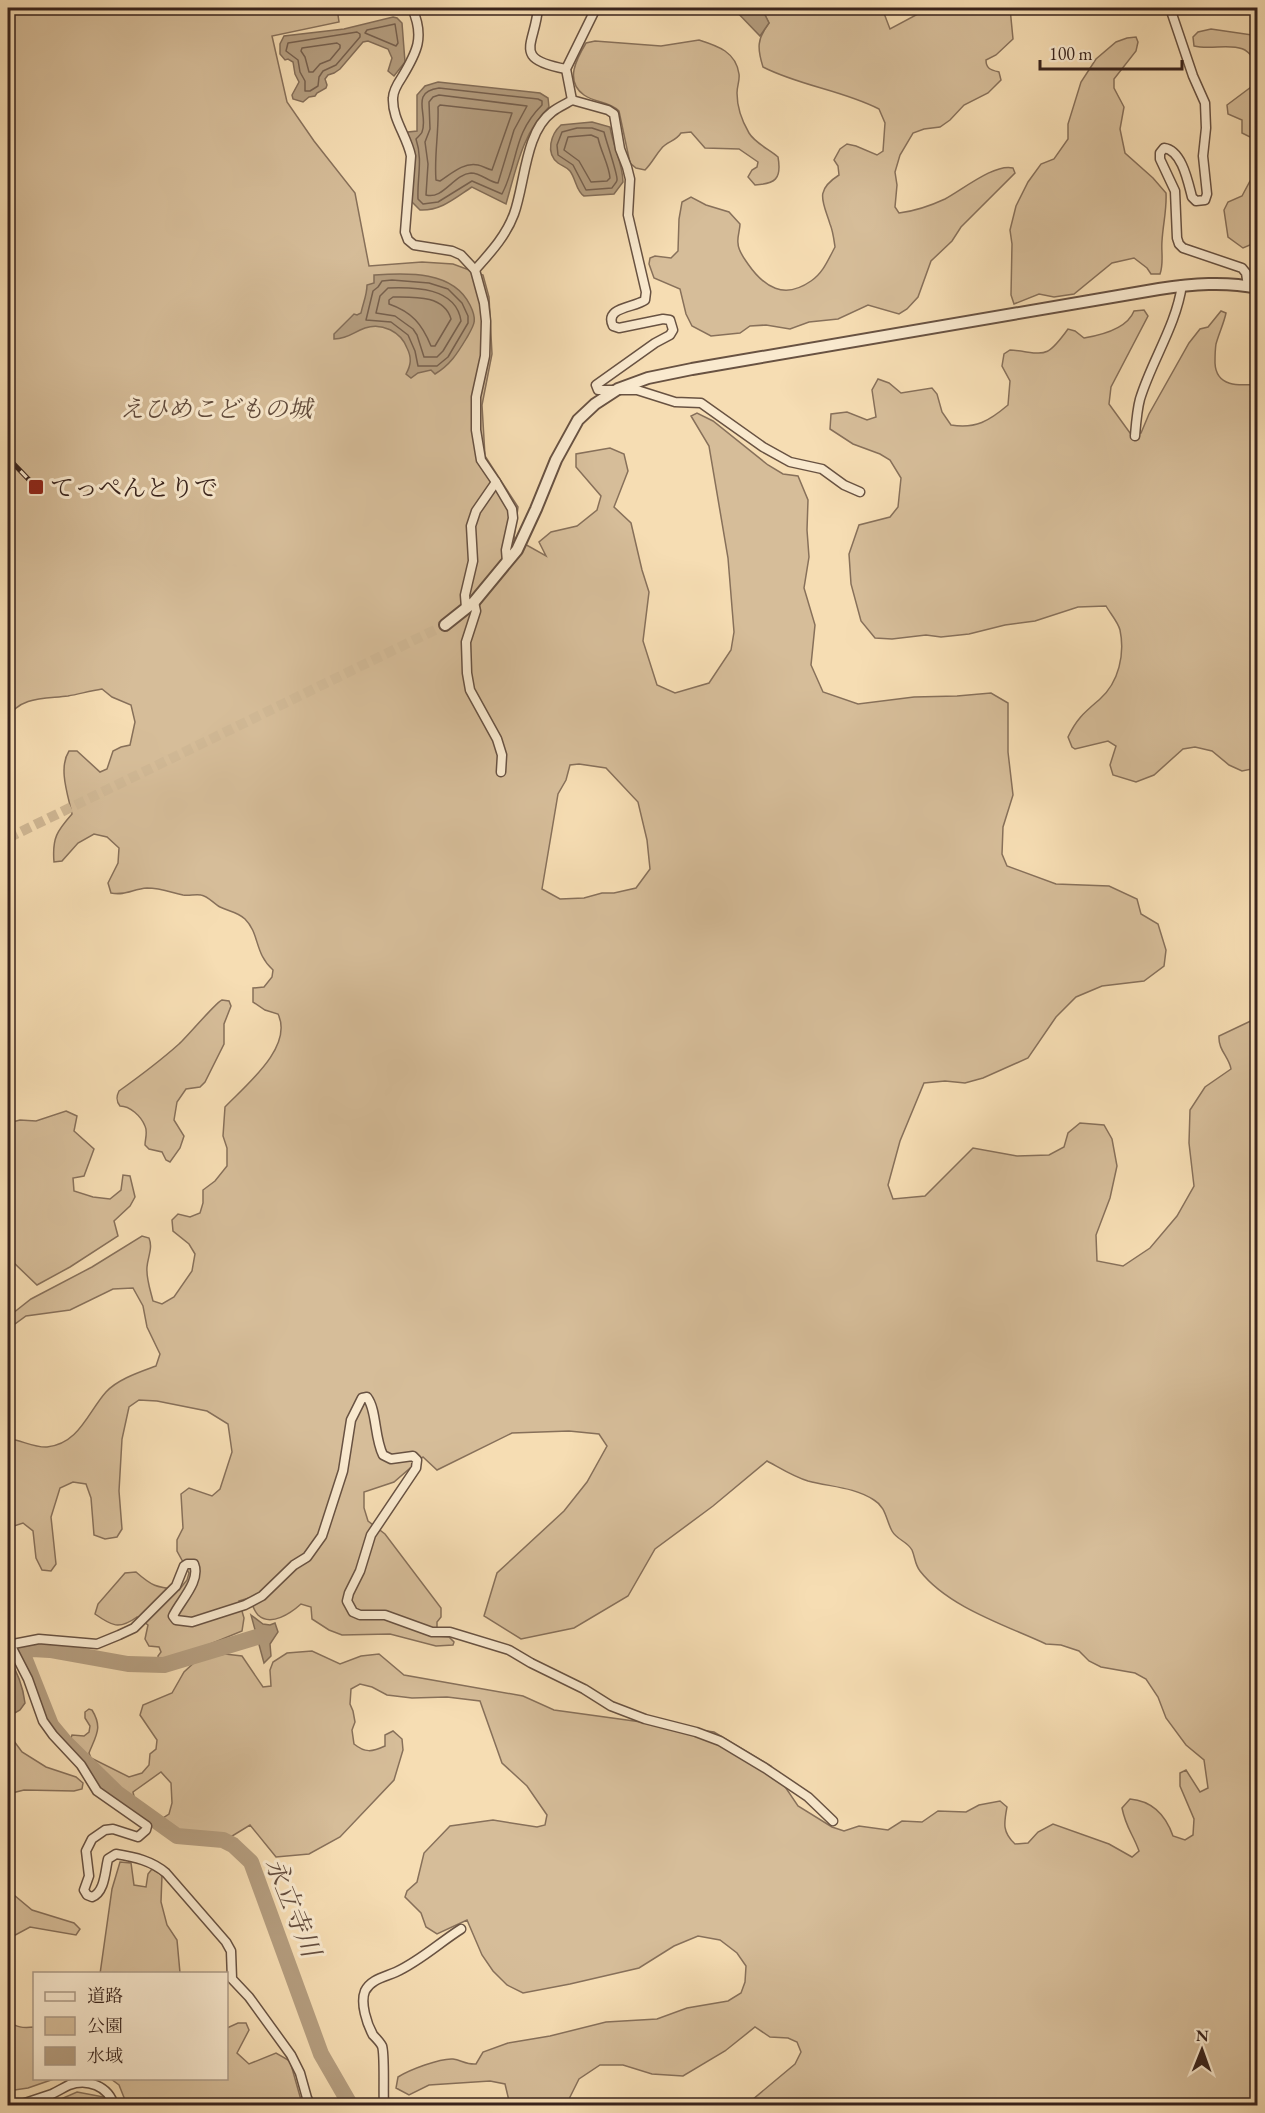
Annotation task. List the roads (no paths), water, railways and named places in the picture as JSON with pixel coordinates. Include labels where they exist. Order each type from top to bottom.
[{"type":"street","points":[[412,8],[419,32],[418,47],[393,96],[397,120],[411,156],[405,232],[408,240],[414,245],[452,251],[461,255],[475,270],[484,303],[486,321],[485,356],[476,397],[476,430],[481,460],[512,509],[513,526],[506,550],[507,562]]},
{"type":"street","points":[[538,8],[537,20],[529,41],[529,51],[533,58],[552,67],[566,69]]},
{"type":"street","points":[[572,100],[566,69],[596,8]]},
{"type":"street","points":[[1170,8],[1193,76],[1202,92],[1206,112],[1203,147],[1207,194],[1205,200],[1196,201],[1192,197],[1176,154],[1171,149],[1164,148],[1160,153],[1160,159],[1175,191],[1177,238],[1183,248],[1242,268],[1253,287]]},
{"type":"street","points":[[475,270],[497,245],[515,213],[527,159],[542,124],[551,113],[572,100],[608,110],[614,114],[620,149],[630,178],[628,215],[646,292],[645,300],[617,311],[610,320],[613,326],[619,328],[663,319],[670,320],[672,325],[670,335],[596,385],[598,390],[637,390],[675,402],[701,402],[763,447],[790,462],[822,469],[844,485],[860,492]]},
{"type":"street","points":[[445,625],[470,605],[507,562],[523,539],[556,460],[578,420],[595,404],[618,389],[648,378],[692,369],[1182,285],[1224,284],[1253,287]]},
{"type":"street","points":[[1135,436],[1140,400],[1155,359],[1173,321],[1182,285]]},
{"type":"street","points":[[496,482],[476,511],[471,526],[473,561],[465,595],[476,611],[466,642],[470,690],[497,739],[502,755],[501,772]]},
{"type":"street","points":[[311,2106],[300,2073],[291,2055],[249,1997],[232,1979],[231,1951],[226,1942],[166,1873],[157,1865],[116,1854],[108,1859],[101,1890],[97,1895],[92,1897],[84,1890],[89,1876],[86,1851],[92,1839],[105,1830],[113,1829],[138,1837],[147,1826],[97,1791],[81,1765],[53,1735],[43,1721],[24,1668],[9,1645],[39,1639],[98,1644],[119,1635],[134,1628],[176,1586],[187,1564],[194,1564],[195,1576],[193,1583],[178,1604],[173,1616],[176,1620],[192,1622],[245,1605],[262,1596],[294,1565],[307,1557],[322,1536],[343,1471],[351,1420],[362,1398],[367,1397],[372,1407],[376,1438],[383,1455],[391,1459],[413,1456],[417,1460],[416,1468],[371,1534],[347,1601],[353,1612],[385,1615],[432,1632],[450,1632],[480,1642],[498,1645],[584,1689],[611,1706],[645,1719],[696,1732],[720,1741],[808,1797],[833,1821]]},
{"type":"street","points":[[384,2106],[382,2046],[368,2023],[363,1998],[366,1990],[374,1981],[413,1963],[461,1929]]},
{"type":"street","points":[[16,2106],[70,2085],[85,2083],[102,2087],[112,2097],[114,2106]]},
{"type":"water","points":[[733,8],[765,8],[764,13],[769,23],[760,36]]},
{"type":"water","points":[[393,17],[402,23],[405,62],[394,76],[388,71],[392,58],[388,49],[368,41],[363,42],[340,69],[328,75],[325,79],[326,88],[303,102],[293,99],[292,95],[299,82],[293,62],[285,60],[280,54],[280,44],[284,36],[344,29]]},
{"type":"water","points":[[438,82],[540,93],[548,98],[549,107],[532,128],[521,152],[506,204],[472,187],[448,203],[428,210],[420,210],[411,201],[414,151],[407,134],[417,131],[417,95],[425,86]]},
{"type":"water","points":[[592,122],[610,127],[623,182],[614,194],[584,196],[579,191],[570,171],[558,163],[552,154],[552,138],[561,125]]},
{"type":"water","points":[[414,274],[441,280],[452,285],[470,305],[474,319],[471,330],[453,359],[435,374],[431,370],[418,373],[411,378],[406,374],[410,361],[407,348],[396,333],[384,327],[371,326],[334,339],[334,334],[354,314],[361,313],[367,285],[374,283],[374,275]]},
{"type":"water","points":[[251,1615],[263,1624],[275,1623],[278,1632],[270,1644],[271,1656],[264,1663]]},
{"type":"water","points":[[8,1657],[19,1679],[25,1703],[20,1710],[8,1717]]},
{"type":"waterway","points":[[22,1652],[32,1649],[50,1650],[128,1664],[164,1665],[257,1637]]},
{"type":"waterway","name":"永立寺川","points":[[22,1652],[51,1725],[117,1793],[177,1836],[223,1840],[233,1845],[251,1862],[321,2054],[351,2106]]},
{"type":"tunnel","points":[[8,838],[445,625]]},
{"type":"railway","points":[[8,458],[36,487]]},
{"type":"place","name":"てっぺんとりで","points":[[36,487]]},
{"type":"park label","name":"えひめこどもの城","points":[[216,408]]}]
